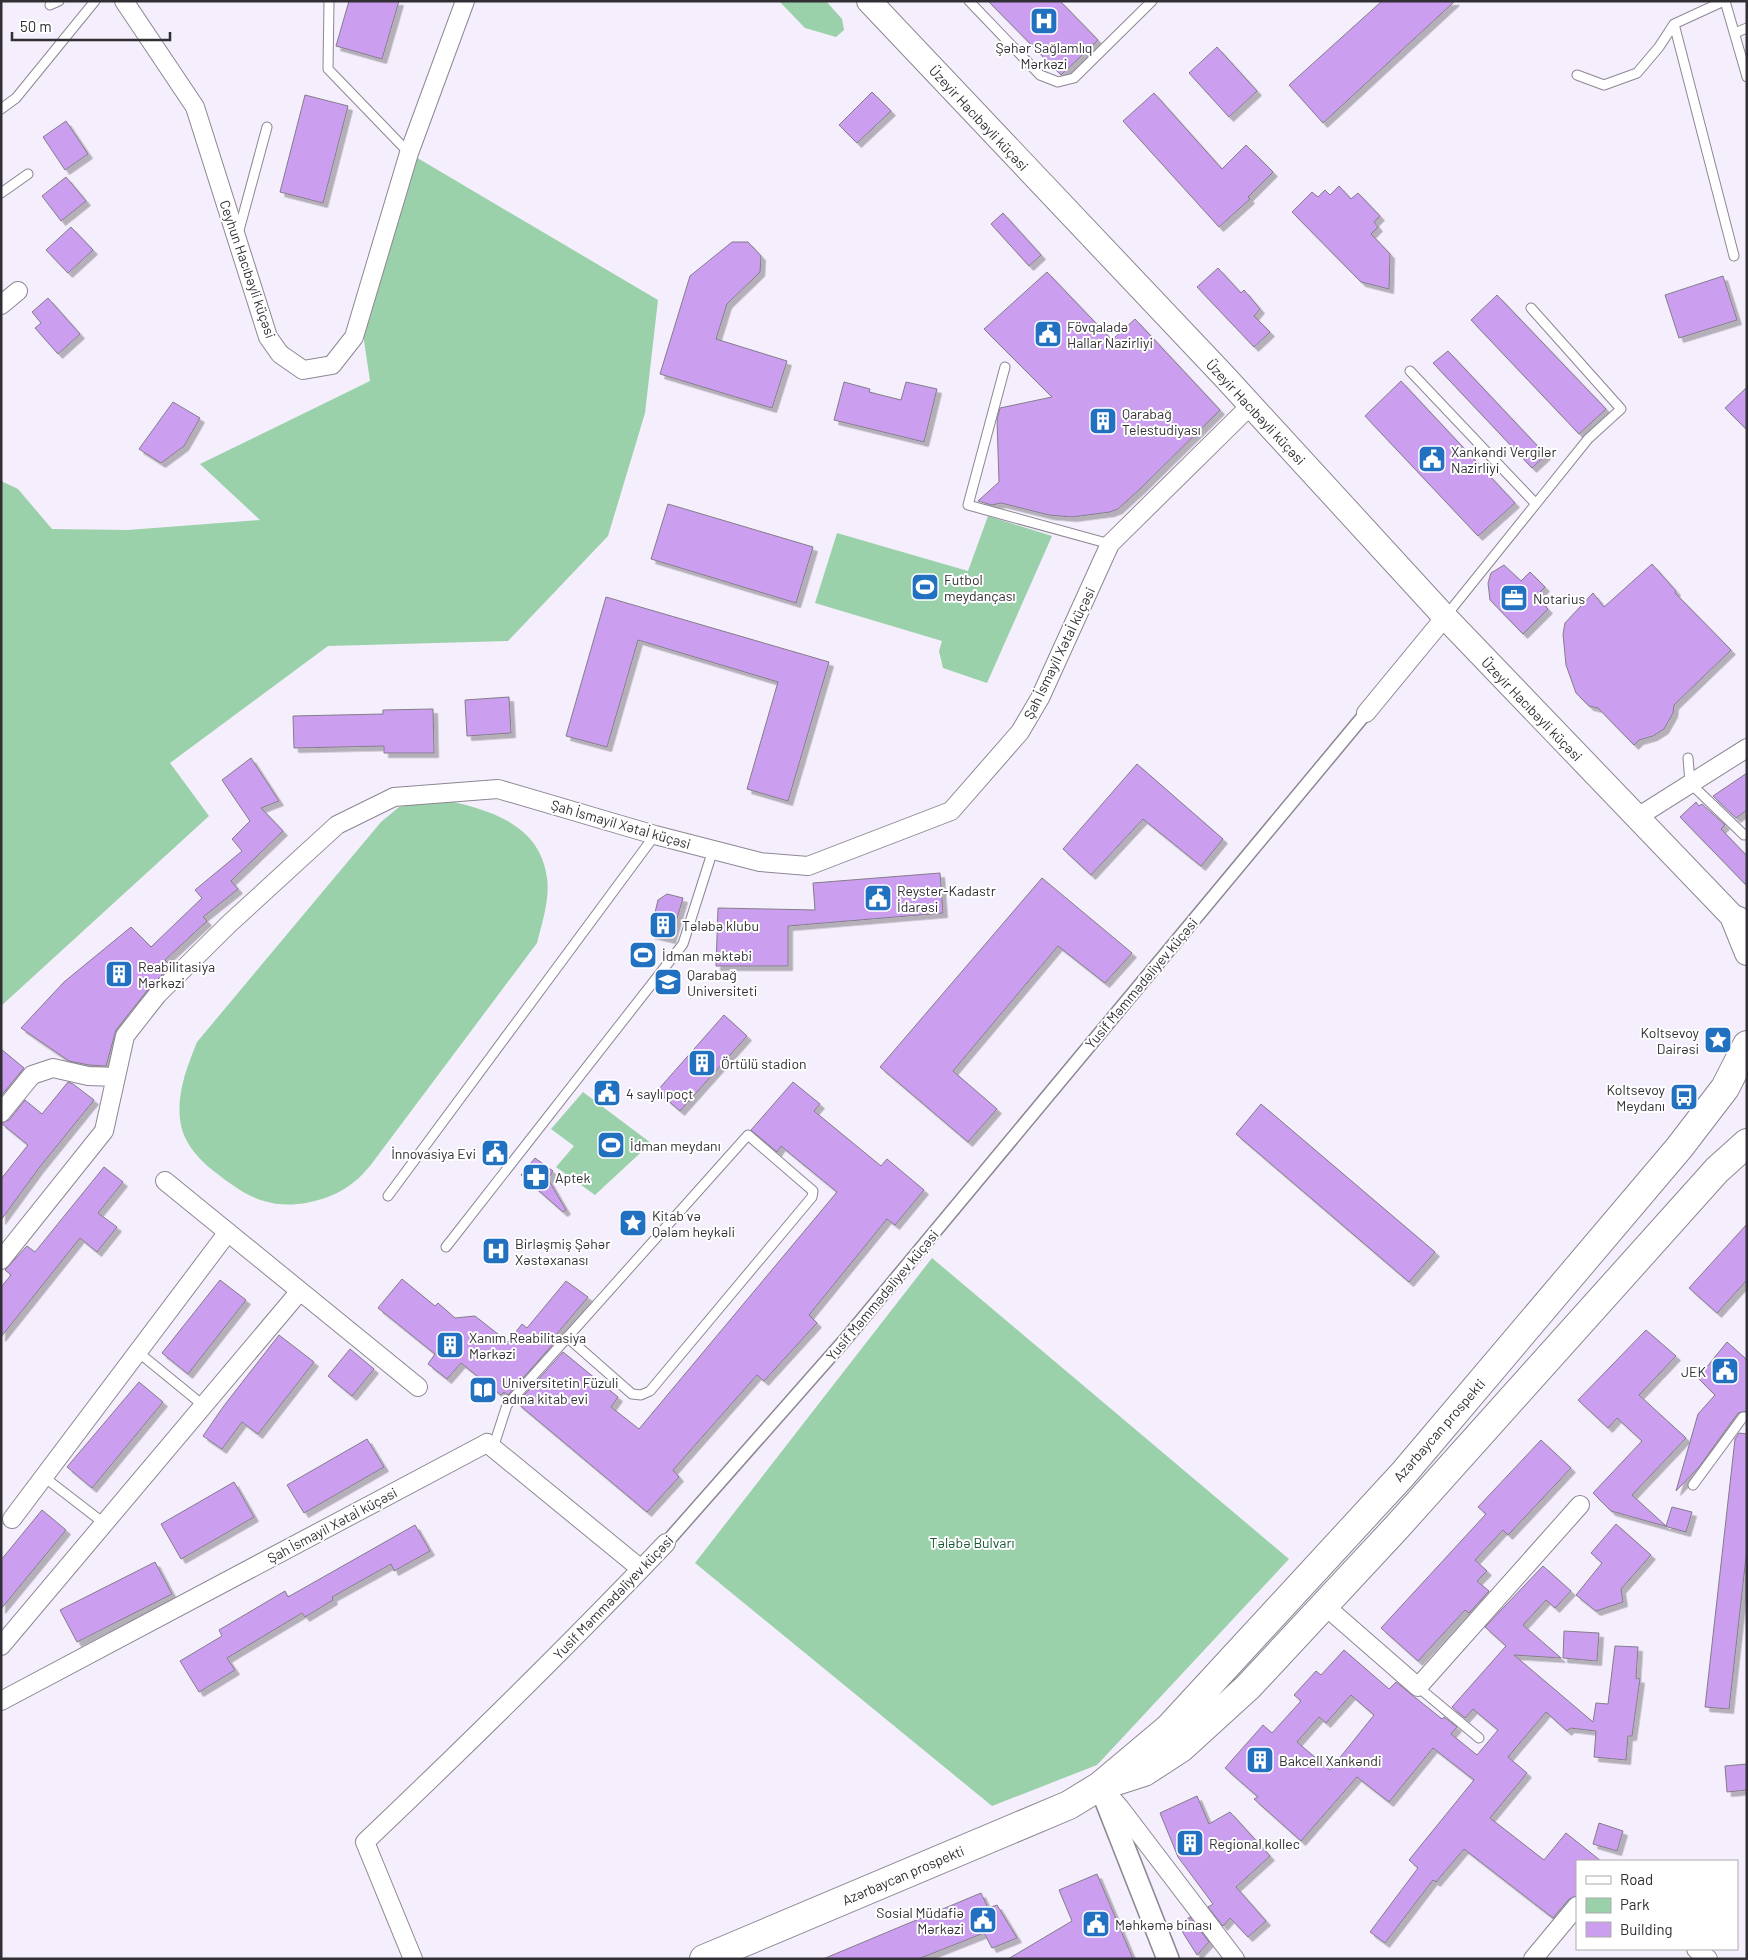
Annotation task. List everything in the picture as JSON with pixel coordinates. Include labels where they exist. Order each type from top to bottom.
[{"type":"main road","name":"Üzeyir Hacıbəyli küçəsi","points":[[874,4],[1251,405],[1445,618],[1636,818],[1739,919]]},
{"type":"main road","points":[[1739,919],[1747,953]]},
{"type":"main road","name":"Azərbaycan prospekti","points":[[704,1959],[1069,1805],[1100,1786],[1169,1728],[1372,1505],[1403,1474],[1679,1148],[1725,1088],[1747,1045]]},
{"type":"main road","name":"Azərbaycan prospekti","points":[[1100,1786],[1144,1772],[1182,1748],[1248,1687],[1398,1527],[1718,1170],[1747,1143]]},
{"type":"main road","points":[[1372,1505],[1398,1527]]},
{"type":"street","name":"Ceyhun Hacıbəyli küçəsi","points":[[124,1],[194,106],[268,337],[280,354],[303,370],[332,365],[354,337],[409,153],[465,1]]},
{"type":"street","points":[[1,305],[18,291]]},
{"type":"street","name":"Şah İsmayil Xətaİ küçəsi","points":[[1,1260],[104,1131],[125,1036],[158,994],[337,825],[394,797],[498,789],[655,835],[760,862],[808,866],[951,811],[1020,732],[1040,698],[1110,544],[1251,405]]},
{"type":"street","name":"Yusif Məmmədəliyev küçəsi","points":[[413,1959],[365,1842],[488,1726],[666,1543],[850,1334],[1445,618]]},
{"type":"street","points":[[1636,818],[1747,748]]},
{"type":"street","points":[[1,1113],[32,1075],[53,1068],[88,1076],[116,1077]]},
{"type":"street","points":[[165,1181],[418,1387]]},
{"type":"street","points":[[12,1519],[228,1232]]},
{"type":"street","points":[[1,1646],[300,1291]]},
{"type":"street","name":"Şah İsmayil Xətaİ küçəsi","points":[[1,1701],[487,1442],[493,1448]]},
{"type":"street","points":[[493,1448],[641,1569]]},
{"type":"street","points":[[1324,1605],[1418,1687],[1580,1505]]},
{"type":"street","points":[[1100,1786],[1168,1959]]},
{"type":"street","points":[[1100,1786],[1120,1808],[1235,1959]]},
{"type":"street","points":[[1533,1959],[1576,1907]]},
{"type":"street","points":[[1697,1950],[1708,1959]]},
{"type":"lane","points":[[1,109],[16,98],[95,1]]},
{"type":"lane","points":[[329,1],[328,69],[409,153]]},
{"type":"lane","points":[[969,1],[1040,75],[1058,82],[1074,78],[1152,1]]},
{"type":"lane","points":[[1577,75],[1604,85],[1637,73],[1659,47],[1674,24],[1725,1],[1747,77]]},
{"type":"lane","points":[[1674,24],[1734,256]]},
{"type":"lane","points":[[1734,33],[1747,28]]},
{"type":"lane","points":[[237,239],[267,127]]},
{"type":"lane","points":[[1,192],[28,174]]},
{"type":"lane","points":[[1445,618],[1588,439],[1621,409],[1531,308]]},
{"type":"lane","points":[[1004,367],[968,505],[1110,544]]},
{"type":"lane","points":[[1410,371],[1536,504]]},
{"type":"lane","points":[[1688,758],[1690,783],[1744,835],[1747,834]]},
{"type":"lane","points":[[388,1196],[655,835]]},
{"type":"lane","points":[[446,1248],[683,944],[712,850]]},
{"type":"lane","points":[[493,1448],[507,1405],[567,1337],[748,1135],[813,1190],[812,1197],[650,1391],[641,1395],[632,1394],[567,1337]]},
{"type":"lane","points":[[138,1352],[204,1406]]},
{"type":"lane","points":[[1693,1485],[1744,1417],[1747,1418]]},
{"type":"lane","points":[[44,1477],[105,1524]]},
{"type":"lane","points":[[1418,1687],[1479,1738]]},
{"type":"green space","points":[[779,1],[826,1],[842,19],[844,30],[836,37],[805,28]]},
{"type":"green space","points":[[409,153],[658,300],[645,413],[608,536],[508,641],[328,646],[170,763],[209,816],[1,1006],[1,481],[18,489],[52,529],[128,530],[260,520],[200,464],[370,381],[363,334]]},
{"type":"green space","name":"Futbol meydançası","points":[[988,516],[1052,536],[987,683],[943,668],[939,651],[942,641],[815,603],[837,533],[968,571]]},
{"type":"green space","points":[[438,799],[491,813],[508,821],[534,843],[542,859],[548,886],[545,911],[537,943],[370,1166],[358,1179],[345,1189],[323,1199],[299,1204],[275,1204],[244,1193],[209,1167],[197,1155],[187,1142],[181,1127],[179,1109],[181,1089],[197,1042],[381,822],[399,807]]},
{"type":"green space","name":"İdman meydanı","points":[[583,1092],[651,1143],[595,1195],[556,1167],[574,1146],[551,1129]]},
{"type":"green space","name":"Tələbə Bulvarı","points":[[932,1258],[1289,1559],[1097,1765],[992,1806],[695,1563]]},
{"type":"building","points":[[349,1],[399,1],[382,59],[336,46]]},
{"type":"building","name":"Şəhər Sağlamlıq Mərkəzi","points":[[988,1],[1060,1],[1098,40],[1061,75]]},
{"type":"building","points":[[1382,1],[1455,1],[1323,123],[1289,85]]},
{"type":"building","points":[[1217,47],[1257,91],[1229,117],[1189,73]]},
{"type":"building","points":[[872,92],[891,111],[857,143],[839,125]]},
{"type":"building","points":[[1154,93],[1222,169],[1246,145],[1273,172],[1248,197],[1250,199],[1219,227],[1123,121]]},
{"type":"building","points":[[305,95],[348,106],[323,203],[280,192]]},
{"type":"building","points":[[66,121],[88,154],[65,170],[43,137]]},
{"type":"building","points":[[66,177],[86,201],[61,221],[42,196]]},
{"type":"building","points":[[1339,186],[1351,199],[1358,193],[1380,216],[1374,222],[1378,227],[1371,234],[1390,254],[1389,289],[1361,282],[1292,212],[1312,192],[1318,197],[1325,190],[1330,195]]},
{"type":"building","points":[[1003,213],[1041,255],[1029,266],[991,224]]},
{"type":"building","points":[[71,227],[93,250],[68,273],[46,250]]},
{"type":"building","points":[[732,242],[748,242],[761,256],[760,272],[727,304],[716,339],[787,361],[772,408],[660,374],[690,276]]},
{"type":"building","points":[[1218,268],[1241,293],[1244,290],[1260,309],[1254,316],[1270,332],[1254,347],[1197,287]]},
{"type":"building","name":"Qarabağ Telestudiyası","points":[[1047,272],[1112,340],[1135,319],[1220,410],[1141,488],[1118,509],[1110,512],[1072,517],[1049,515],[1001,503],[992,505],[978,501],[999,482],[997,420],[1000,408],[1052,397],[984,329]]},
{"type":"building","points":[[1723,276],[1737,320],[1679,338],[1665,295]]},
{"type":"building","points":[[1497,295],[1606,409],[1579,434],[1471,320]]},
{"type":"building","points":[[48,298],[80,334],[58,354],[35,328],[41,323],[32,312]]},
{"type":"building","points":[[1448,351],[1546,455],[1532,468],[1433,363]]},
{"type":"building","points":[[1401,381],[1515,503],[1478,536],[1365,416]]},
{"type":"building","points":[[844,382],[870,389],[869,392],[901,400],[906,382],[937,389],[924,442],[834,420]]},
{"type":"building","points":[[1747,387],[1747,430],[1725,408]]},
{"type":"building","points":[[173,402],[200,418],[184,446],[161,463],[139,449]]},
{"type":"building","points":[[668,504],[813,547],[796,603],[651,559]]},
{"type":"building","points":[[1652,564],[1676,591],[1675,593],[1731,650],[1674,705],[1673,713],[1664,729],[1653,736],[1639,740],[1634,745],[1598,708],[1589,706],[1576,693],[1566,665],[1563,634],[1565,623],[1593,593],[1604,607]]},
{"type":"building","name":"Notarius","points":[[1504,565],[1521,581],[1530,572],[1545,587],[1536,596],[1548,609],[1523,634],[1490,600],[1488,583],[1491,573]]},
{"type":"building","points":[[606,597],[829,662],[788,801],[747,789],[778,682],[638,640],[607,747],[566,736]]},
{"type":"building","points":[[509,697],[511,733],[467,736],[465,700]]},
{"type":"building","points":[[433,709],[434,753],[384,753],[384,746],[294,748],[293,716],[383,714],[383,710]]},
{"type":"building","points":[[251,758],[279,801],[261,808],[283,831],[231,881],[238,889],[203,917],[207,921],[165,960],[170,965],[116,1030],[106,1066],[69,1061],[21,1028],[64,982],[131,927],[151,947],[202,898],[195,890],[242,851],[232,839],[250,821],[222,780]]},
{"type":"building","points":[[1137,764],[1223,839],[1201,866],[1143,819],[1091,875],[1063,849]]},
{"type":"building","points":[[1747,773],[1747,810],[1736,818],[1713,796]]},
{"type":"building","points":[[1696,802],[1699,806],[1702,804],[1725,825],[1721,829],[1747,856],[1747,886],[1680,817]]},
{"type":"building","points":[[940,873],[943,913],[788,926],[788,966],[716,966],[718,908],[815,910],[813,883]]},
{"type":"building","points":[[1042,878],[1132,953],[1105,983],[1058,946],[953,1071],[997,1109],[968,1142],[880,1067]]},
{"type":"building","points":[[667,894],[683,898],[671,939],[650,934],[658,900]]},
{"type":"building","name":"Örtülü stadion","points":[[724,1015],[747,1036],[680,1111],[657,1091]]},
{"type":"building","points":[[1,1049],[24,1068],[1,1096]]},
{"type":"building","points":[[68,1082],[94,1100],[39,1168],[1,1220],[1,1179],[28,1145],[1,1123],[9,1120],[25,1100],[42,1114]]},
{"type":"building","points":[[793,1082],[820,1104],[814,1111],[881,1166],[887,1159],[924,1190],[895,1225],[887,1219],[809,1315],[817,1323],[764,1381],[757,1375],[673,1470],[679,1477],[647,1512],[517,1403],[563,1352],[618,1397],[611,1407],[639,1429],[837,1192],[781,1146],[777,1152],[751,1130]]},
{"type":"building","points":[[1261,1104],[1435,1252],[1409,1282],[1236,1134]]},
{"type":"building","name":"Aptek","points":[[535,1158],[553,1171],[548,1179],[566,1210],[563,1212],[521,1175]]},
{"type":"building","points":[[104,1167],[123,1182],[98,1213],[117,1227],[97,1252],[80,1238],[1,1337],[1,1287],[11,1275],[5,1270],[27,1246],[35,1252]]},
{"type":"building","points":[[1747,1224],[1747,1280],[1717,1313],[1689,1288]]},
{"type":"building","points":[[402,1279],[435,1306],[438,1303],[455,1318],[475,1316],[508,1342],[522,1324],[527,1328],[566,1281],[588,1297],[550,1342],[553,1344],[508,1395],[504,1392],[501,1395],[461,1363],[447,1379],[428,1364],[435,1354],[378,1308]]},
{"type":"building","points":[[220,1280],[246,1300],[188,1374],[162,1353]]},
{"type":"building","points":[[1646,1330],[1676,1356],[1639,1395],[1686,1438],[1632,1495],[1666,1526],[1672,1507],[1692,1512],[1686,1532],[1611,1511],[1593,1493],[1642,1441],[1617,1418],[1608,1428],[1578,1400]]},
{"type":"building","points":[[279,1335],[314,1362],[258,1434],[242,1422],[222,1449],[203,1436]]},
{"type":"building","points":[[1727,1342],[1745,1358],[1747,1363],[1747,1411],[1738,1413],[1699,1467],[1676,1491],[1698,1414],[1715,1395],[1698,1378]]},
{"type":"building","points":[[350,1349],[374,1369],[352,1396],[328,1376]]},
{"type":"building","points":[[139,1382],[163,1402],[92,1488],[67,1467]]},
{"type":"building","points":[[1739,1433],[1747,1434],[1747,1548],[1729,1709],[1705,1707],[1735,1439]]},
{"type":"building","points":[[367,1439],[384,1467],[304,1513],[287,1485]]},
{"type":"building","points":[[1541,1440],[1571,1468],[1508,1535],[1503,1530],[1475,1560],[1487,1571],[1477,1581],[1489,1591],[1469,1613],[1465,1610],[1418,1661],[1381,1628],[1486,1514],[1478,1507]]},
{"type":"building","points":[[234,1482],[254,1517],[181,1559],[161,1524]]},
{"type":"building","points":[[42,1510],[66,1530],[1,1609],[1,1560]]},
{"type":"building","points":[[1616,1524],[1651,1555],[1621,1589],[1623,1602],[1596,1611],[1576,1595],[1602,1563],[1591,1553]]},
{"type":"building","points":[[415,1525],[430,1551],[394,1571],[391,1564],[332,1597],[333,1600],[305,1617],[302,1613],[227,1658],[235,1670],[199,1692],[180,1661],[222,1636],[219,1630],[285,1591],[288,1597]]},
{"type":"building","points":[[155,1562],[172,1594],[77,1642],[60,1610]]},
{"type":"building","points":[[1543,1566],[1571,1591],[1555,1608],[1546,1600],[1523,1625],[1561,1658],[1514,1655],[1593,1722],[1596,1703],[1608,1704],[1615,1646],[1638,1647],[1636,1678],[1640,1679],[1632,1736],[1628,1736],[1626,1760],[1594,1757],[1596,1731],[1570,1728],[1567,1731],[1546,1712],[1508,1757],[1527,1773],[1490,1818],[1544,1860],[1566,1833],[1600,1860],[1576,1860],[1576,1896],[1569,1899],[1553,1918],[1464,1849],[1436,1882],[1433,1880],[1385,1943],[1370,1932],[1418,1868],[1409,1860],[1474,1780],[1433,1748],[1389,1802],[1357,1777],[1301,1841],[1254,1799],[1258,1797],[1225,1768],[1263,1725],[1272,1733],[1301,1701],[1294,1695],[1316,1671],[1321,1675],[1344,1650],[1389,1689],[1396,1682],[1442,1719],[1444,1717],[1457,1727],[1451,1734],[1477,1755],[1498,1730],[1473,1709],[1465,1718],[1452,1707],[1506,1646],[1485,1627]],"holes":[[[1351,1695],[1374,1715],[1330,1770],[1297,1742],[1319,1717],[1326,1723]]]},
{"type":"building","points":[[1564,1631],[1599,1633],[1597,1661],[1563,1658]]},
{"type":"building","points":[[1747,1764],[1747,1790],[1727,1792],[1725,1766]]},
{"type":"building","points":[[1197,1796],[1209,1824],[1230,1812],[1270,1856],[1236,1887],[1266,1921],[1248,1937],[1230,1918],[1223,1926],[1208,1907],[1213,1904],[1178,1857],[1160,1813]]},
{"type":"building","points":[[1599,1823],[1623,1831],[1617,1851],[1593,1844]]},
{"type":"building","name":"Məhkəmə binası","points":[[1097,1874],[1133,1959],[1008,1959],[1072,1921],[1059,1890]]},
{"type":"building","points":[[981,1893],[988,1908],[997,1905],[1017,1938],[992,1948],[984,1933],[918,1959],[823,1959]]},
{"type":"building","points":[[1190,1917],[1209,1942],[1197,1955],[1178,1925]]},
{"type":"place","name":"Şəhər Sağlamlıq Mərkəzi","points":[[1044,21]]},
{"type":"place","name":"Fövqaladə Hallar Nazirliyi","points":[[1048,334]]},
{"type":"place","name":"Qarabağ Telestudiyası","points":[[1103,421]]},
{"type":"place","name":"Xankəndi Vergilər Nazirliyi","points":[[1432,459]]},
{"type":"place","name":"Futbol meydançası","points":[[925,587]]},
{"type":"place","name":"Notarius","points":[[1514,598]]},
{"type":"place","name":"Reyster-Kadastr İdarəsi","points":[[878,898]]},
{"type":"place","name":"Tələbə klubu","points":[[663,925]]},
{"type":"place","name":"İdman məktəbi","points":[[643,955]]},
{"type":"place","name":"Reabilitasiya Mərkəzi","points":[[119,974]]},
{"type":"place","name":"Qarabağ Universiteti","points":[[668,982]]},
{"type":"place","name":"Koltsevoy Dairəsi","points":[[1718,1040]]},
{"type":"place","name":"Örtülü stadion","points":[[702,1063]]},
{"type":"place","name":"4 saylı poçt","points":[[607,1093]]},
{"type":"place","name":"Koltsevoy Meydanı","points":[[1684,1097]]},
{"type":"place","name":"İdman meydanı","points":[[611,1145]]},
{"type":"place","name":"İnnovasiya Evi","points":[[495,1153]]},
{"type":"place","name":"Aptek","points":[[536,1177]]},
{"type":"place","name":"Kitab və Qələm heykəli","points":[[633,1223]]},
{"type":"place","name":"Birləşmiş Şəhər Xəstəxanası","points":[[496,1251]]},
{"type":"place","name":"Xanım Reabilitasiya Mərkəzi","points":[[450,1345]]},
{"type":"place","name":"JEK","points":[[1725,1371]]},
{"type":"place","name":"Universitetin Füzuli adına kitab evi","points":[[483,1390]]},
{"type":"place","name":"Bakcell Xankəndi","points":[[1260,1760]]},
{"type":"place","name":"Regional kollec","points":[[1190,1843]]},
{"type":"place","name":"Sosial Müdafiə Mərkəzi","points":[[983,1920]]},
{"type":"place","name":"Məhkəmə binası","points":[[1096,1924]]}]
